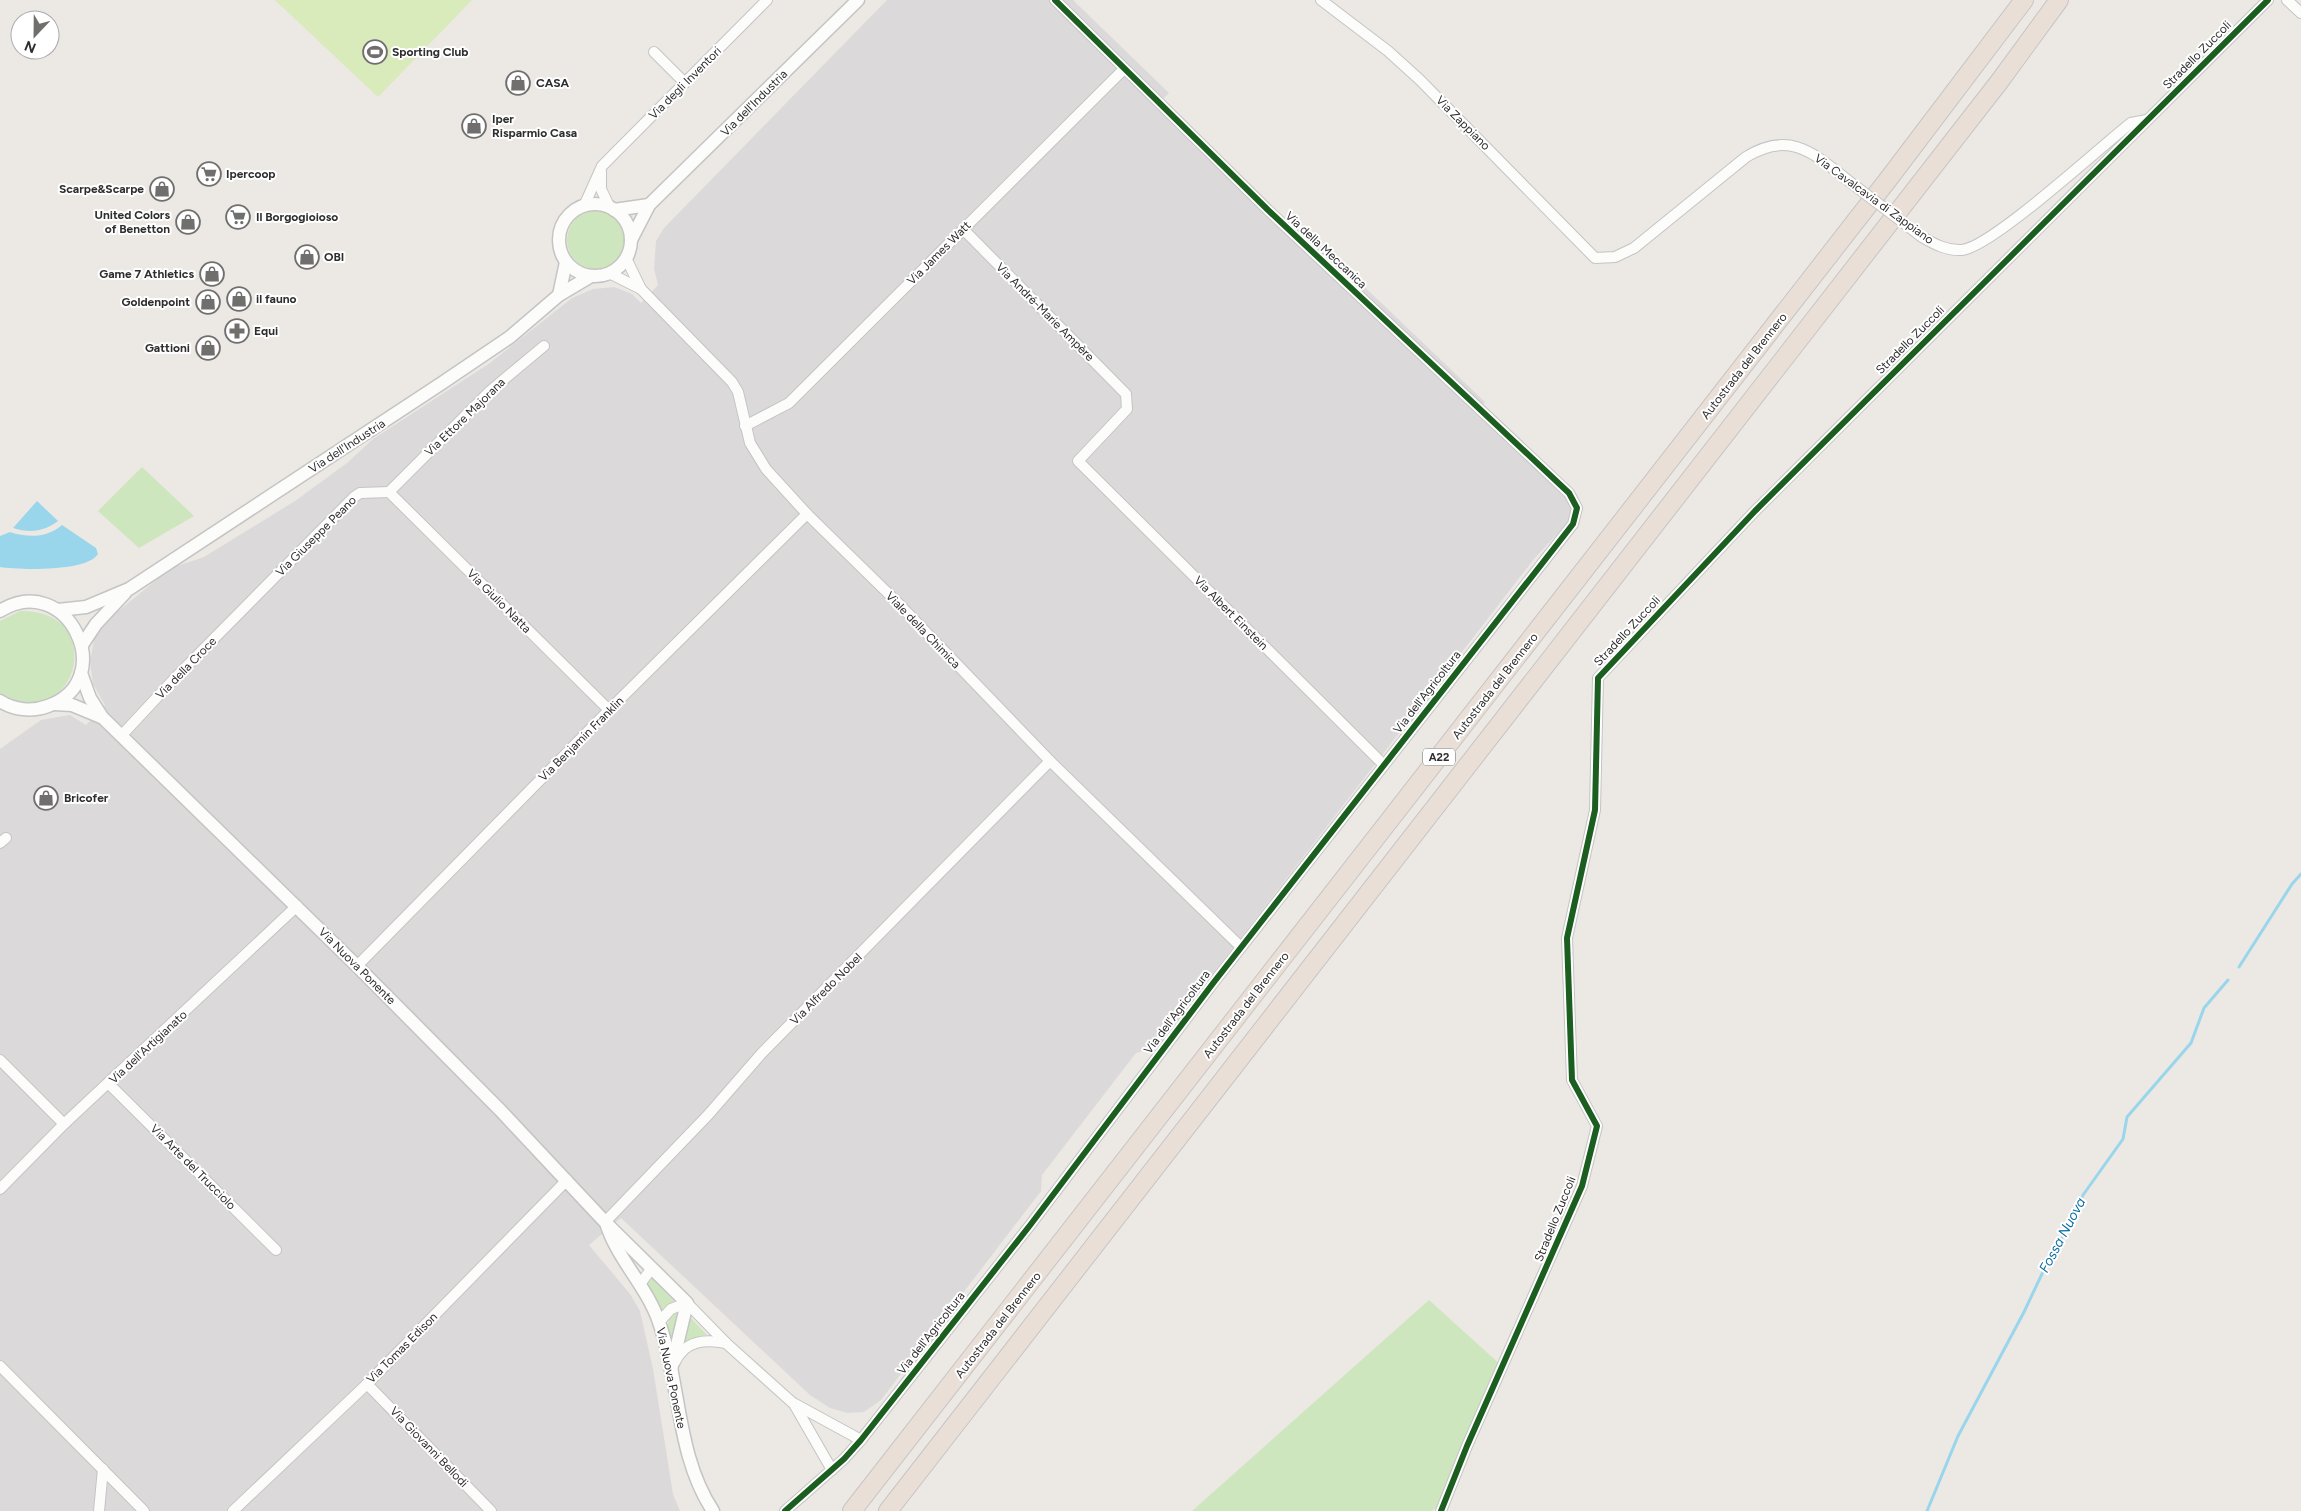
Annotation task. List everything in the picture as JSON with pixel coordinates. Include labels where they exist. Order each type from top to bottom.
[{"type":"highway","name":"Autostrada del Brennero","points":[[852,1511],[1833,252],[2024,0]]},
{"type":"highway","name":"A22","points":[[888,1511],[1993,90],[2058,0]]},
{"type":"street","name":"Via degli Inventori","points":[[584,206],[602,166],[767,0]]},
{"type":"street","name":"Via dell'Industria","points":[[631,240],[649,205],[858,0]]},
{"type":"street","name":"Via della Meccanica","points":[[1055,0],[1268,210],[1569,493],[1577,508],[1576,515]]},
{"type":"street","name":"Via Zappiano","points":[[1321,0],[1388,51],[1420,80],[1594,258]]},
{"type":"street","name":"Stradello Zuccoli","points":[[1441,1511],[1467,1446],[1582,1186],[1597,1126],[1572,1080],[1567,938],[1595,810],[1598,678],[1755,511],[2268,0]]},
{"type":"street","points":[[2287,0],[2301,13]]},
{"type":"street","points":[[654,52],[685,82]]},
{"type":"street","name":"Via James Watt","points":[[745,426],[789,403],[1124,68]]},
{"type":"street","name":"Via Cavalcavia di Zappiano","points":[[1594,258],[1615,257],[1634,248],[1746,157],[1767,146],[1786,144],[1804,149],[1922,237],[1947,249],[1962,250],[1975,247],[1992,237],[2130,123],[2148,120]]},
{"type":"street","points":[[602,166],[601,189],[612,209],[626,223],[631,240],[626,258],[619,267],[609,273],[591,276],[581,273],[566,262],[559,240],[561,228],[570,214],[592,204],[612,209],[649,205]]},
{"type":"street","name":"Via André-Marie Ampère","points":[[963,229],[1126,394],[1128,409],[1078,461]]},
{"type":"street","name":"Viale della Chimica","points":[[626,258],[642,289],[732,382],[738,392],[750,443],[761,462],[807,514],[897,602],[1050,761],[1241,947]]},
{"type":"street","points":[[559,294],[566,262]]},
{"type":"street","name":"Viale della Chimica","points":[[609,273],[642,289]]},
{"type":"street","name":"Via dell'Industria","points":[[58,610],[86,608],[128,589],[510,337],[559,294],[591,276]]},
{"type":"street","name":"Via Ettore Majorana","points":[[389,492],[490,391],[544,346]]},
{"type":"street","name":"Via Albert Einstein","points":[[1078,461],[1384,764]]},
{"type":"street","name":"Via Giuseppe Peano","points":[[252,601],[354,497],[360,493],[389,492]]},
{"type":"street","name":"Via Giulio Natta","points":[[389,492],[609,710]]},
{"type":"street","name":"Via Benjamin Franklin","points":[[357,966],[609,710],[807,514]]},
{"type":"street","name":"Via dell'Agricoltura","points":[[785,1511],[832,1470],[861,1440],[1031,1224],[1241,947],[1573,524],[1576,515]]},
{"type":"street","name":"Via dell'Industria","points":[[82,645],[96,624],[128,589]]},
{"type":"street","points":[[0,599],[41,604],[58,610],[74,625],[82,645],[81,673],[71,691],[54,704],[29,710],[17,708],[0,701]]},
{"type":"street","name":"Via della Croce","points":[[121,736],[175,678],[252,601]]},
{"type":"street","points":[[0,611],[23,603]]},
{"type":"street","name":"Via Nuova Ponente","points":[[81,673],[90,698],[102,717],[357,966],[567,1180],[605,1222],[727,1344],[794,1404]]},
{"type":"street","name":"Via Nuova Ponente","points":[[54,704],[72,705],[102,717]]},
{"type":"street","points":[[0,710],[17,708]]},
{"type":"street","name":"Via Alfredo Nobel","points":[[605,1222],[708,1115],[761,1054],[1050,761]]},
{"type":"street","name":"Via dell'Artigianato","points":[[0,1189],[64,1124],[109,1084],[297,906]]},
{"type":"street","points":[[0,1060],[64,1124]]},
{"type":"street","name":"Via Arte del Trucciolo","points":[[109,1084],[276,1250]]},
{"type":"street","name":"Via Tomas Edison","points":[[232,1511],[367,1384],[567,1180]]},
{"type":"street","name":"Via Nuova Ponente","points":[[605,1222],[620,1255],[640,1284],[659,1322],[672,1370],[685,1444],[692,1468],[713,1511]]},
{"type":"street","points":[[640,1284],[652,1268]]},
{"type":"street","points":[[659,1322],[671,1309],[687,1303]]},
{"type":"street","points":[[672,1370],[687,1303]]},
{"type":"street","points":[[672,1370],[678,1355],[695,1343],[703,1340],[727,1344]]},
{"type":"street","points":[[0,1366],[144,1511]]},
{"type":"street","name":"Via Giovanni Bellodi","points":[[367,1384],[491,1511]]},
{"type":"street","points":[[794,1404],[861,1440]]},
{"type":"street","points":[[794,1404],[832,1470]]},
{"type":"street","points":[[99,1511],[103,1469]]},
{"type":"shaded area","points":[[887,0],[1073,0],[1169,93],[1161,101],[1299,241],[1308,233],[1485,402],[1479,409],[1581,508],[1534,559],[1156,1047],[1136,1053],[1042,1175],[1041,1191],[881,1400],[864,1412],[847,1413],[830,1408],[810,1395],[621,1218],[589,1245],[630,1294],[640,1311],[653,1369],[673,1494],[680,1511],[0,1511],[0,749],[41,720],[70,715],[86,725],[105,705],[93,684],[90,662],[94,639],[111,617],[171,568],[204,557],[295,501],[347,463],[373,439],[490,363],[572,298],[593,289],[614,287],[632,294],[641,303],[658,285],[654,269],[656,241],[664,228]]},
{"type":"green space","name":"Sporting Club","points":[[275,0],[472,0],[378,97]]},
{"type":"green space","points":[[590,211],[602,211],[617,219],[625,234],[625,246],[617,261],[602,269],[590,269],[575,261],[567,246],[567,234],[575,219]]},
{"type":"green space","points":[[142,467],[194,516],[139,548],[98,511]]},
{"type":"green space","points":[[20,611],[48,616],[66,629],[74,648],[73,668],[64,686],[48,699],[27,702],[0,693],[0,621]]},
{"type":"green space","points":[[652,1278],[675,1302],[664,1307],[662,1312],[646,1283]]},
{"type":"green space","points":[[1429,1300],[1503,1367],[1454,1491],[1432,1511],[1192,1511]]},
{"type":"green space","points":[[680,1310],[673,1345],[667,1332],[669,1317]]},
{"type":"green space","points":[[689,1316],[707,1335],[697,1337],[682,1345]]},
{"type":"water","points":[[37,501],[58,521],[36,530],[25,531],[13,528]]},
{"type":"water","points":[[62,525],[96,548],[98,554],[91,560],[67,567],[22,569],[0,567],[0,536],[10,532],[30,536],[44,535]]},
{"type":"waterway","name":"Fossa Nuova","points":[[2239,967],[2292,884],[2301,874]]},
{"type":"waterway","name":"Fossa Nuova","points":[[1927,1511],[1958,1436],[2024,1312],[2050,1257],[2074,1219],[2083,1195],[2123,1139],[2127,1117],[2191,1043],[2204,1008],[2228,980]]},
{"type":"cycle path","points":[[785,1511],[844,1459],[861,1440],[1031,1224],[1214,982],[1573,524],[1577,508],[1569,493],[1268,210],[1055,0]]},
{"type":"cycle path","points":[[1441,1511],[1467,1446],[1582,1186],[1597,1126],[1572,1080],[1567,938],[1595,810],[1598,678],[1755,511],[2268,0]]},
{"type":"place","name":"Sporting Club","points":[[375,52]]},
{"type":"place","name":"CASA","points":[[518,83]]},
{"type":"place","name":"Iper Risparmio Casa","points":[[474,126]]},
{"type":"place","name":"Ipercoop","points":[[209,174]]},
{"type":"place","name":"Scarpe&Scarpe","points":[[162,189]]},
{"type":"place","name":"Il Borgogioioso","points":[[238,217]]},
{"type":"place","name":"United Colors of Benetton","points":[[188,222]]},
{"type":"place","name":"OBI","points":[[307,257]]},
{"type":"place","name":"Game 7 Athletics","points":[[212,274]]},
{"type":"place","name":"il fauno","points":[[239,299]]},
{"type":"place","name":"Goldenpoint","points":[[208,302]]},
{"type":"place","name":"Equi","points":[[237,331]]},
{"type":"place","name":"Gattioni","points":[[208,348]]},
{"type":"place","name":"Bricofer","points":[[46,798]]}]
